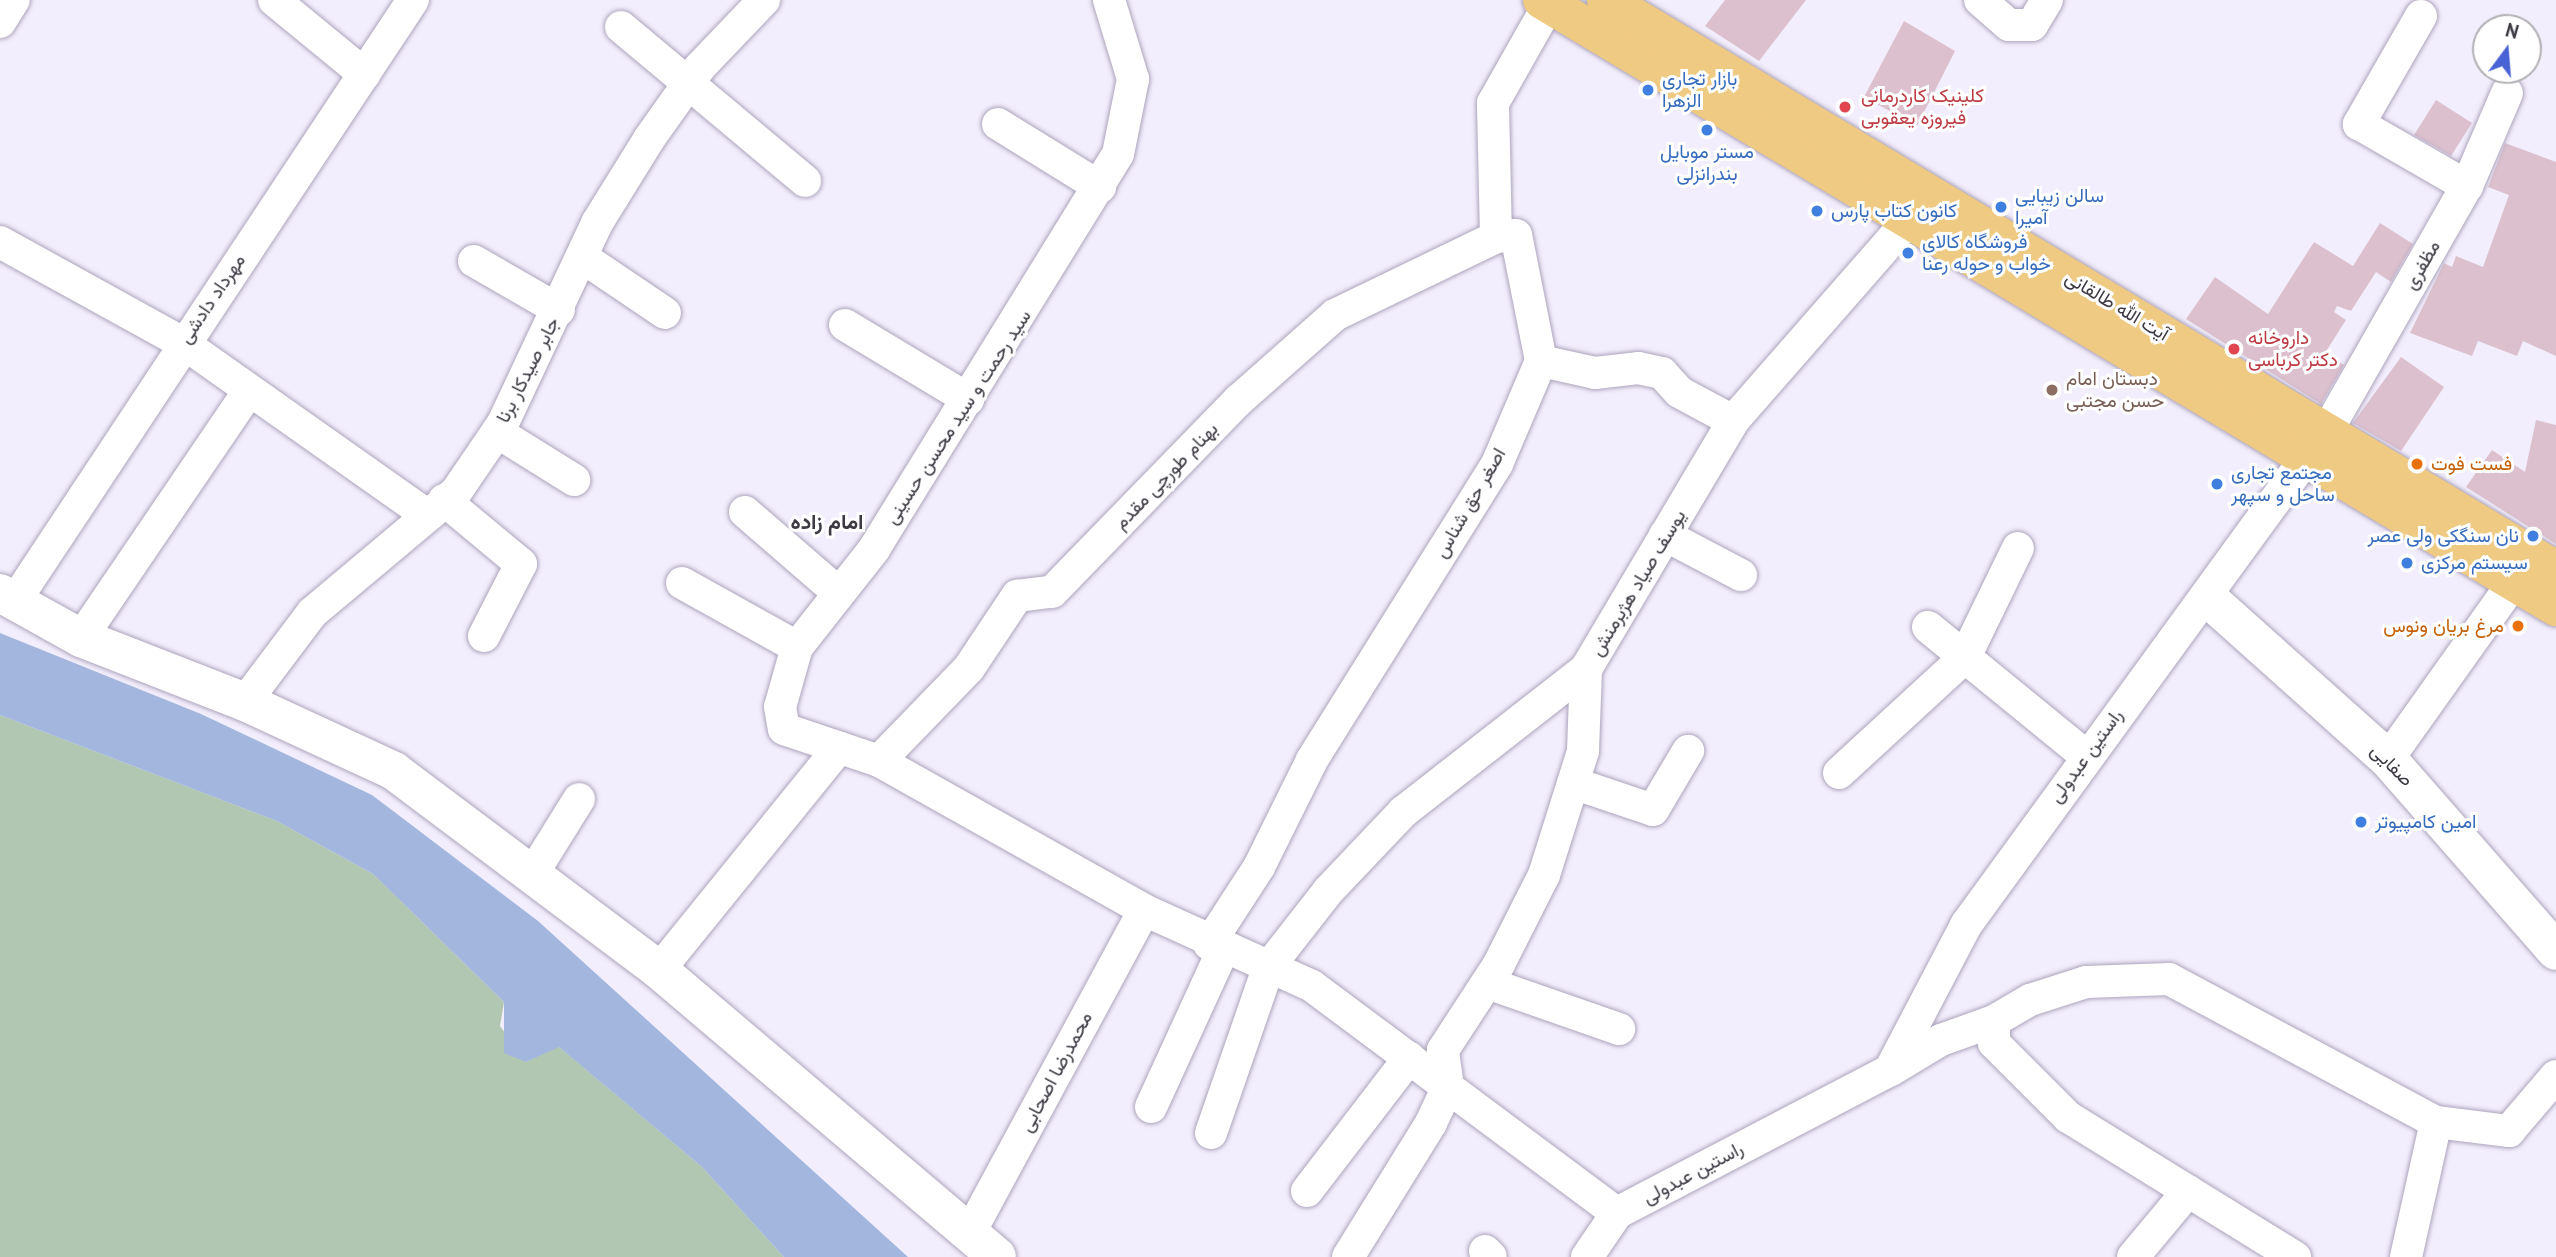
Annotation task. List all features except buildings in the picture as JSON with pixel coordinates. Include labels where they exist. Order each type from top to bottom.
[{"type":"main road","name":"آیت الله طالقانی","points":[[1547,1],[1608,9],[2316,444],[2515,582],[2556,607]]},
{"type":"main road","name":"آیت الله طالقانی","points":[[1608,9],[1909,220],[2316,444],[2556,570]]},
{"type":"street","points":[[0,22],[14,0]]},
{"type":"street","points":[[274,0],[364,74]]},
{"type":"street","name":"مهرداد دادشی","points":[[7,597],[183,342],[413,0]]},
{"type":"street","name":"جابر صیدکار برنا","points":[[245,702],[312,613],[434,507],[497,432],[559,310],[582,257],[638,156],[691,79],[764,0]]},
{"type":"street","name":"سید رحمت و سید محسن حسینی","points":[[1109,0],[1133,79],[1118,154],[968,399],[839,593],[797,648],[780,707],[784,729],[879,761],[1144,910],[1216,947],[1312,986],[1617,1213]]},
{"type":"street","points":[[1980,0],[2010,25],[2032,25],[2047,0]]},
{"type":"street","points":[[1547,1],[1493,103],[1496,237],[1516,235],[1541,362],[1595,373],[1638,368],[1662,373],[1679,392],[1733,421]]},
{"type":"street","points":[[2421,16],[2359,124],[2467,186]]},
{"type":"street","points":[[621,27],[691,79],[805,181]]},
{"type":"street","name":"مظفری","points":[[2316,444],[2467,186],[2507,93]]},
{"type":"street","points":[[998,124],[1100,187]]},
{"type":"street","name":"یوسف صیاد هژبرمنش","points":[[1448,1087],[1443,1050],[1487,983],[1544,875],[1583,751],[1586,669],[1733,421],[1909,220]]},
{"type":"street","name":"بهنام طورچی مقدم","points":[[879,761],[970,668],[1017,596],[1052,592],[1239,400],[1335,315],[1496,237]]},
{"type":"street","points":[[0,242],[183,342],[249,391],[521,564],[484,636]]},
{"type":"street","points":[[582,257],[665,313]]},
{"type":"street","points":[[474,261],[559,310]]},
{"type":"street","points":[[845,325],[968,399]]},
{"type":"street","name":"اصغر حق شناس","points":[[1150,1107],[1216,947],[1312,760],[1497,464],[1541,362]]},
{"type":"street","points":[[81,638],[249,391]]},
{"type":"street","points":[[497,432],[574,480]]},
{"type":"street","name":"راستین عبدولی","points":[[1890,1070],[1966,925],[2085,755],[2209,599],[2316,444]]},
{"type":"street","points":[[745,512],[839,593]]},
{"type":"street","points":[[1665,535],[1741,575]]},
{"type":"street","points":[[1839,773],[1965,657],[2018,548]]},
{"type":"street","points":[[2388,759],[2515,582]]},
{"type":"street","points":[[682,583],[797,648]]},
{"type":"street","points":[[7,597],[81,638],[245,702],[394,771],[659,970],[983,1246]]},
{"type":"street","name":"صفایی","points":[[2209,599],[2388,759],[2556,951]]},
{"type":"street","points":[[1927,627],[2085,755]]},
{"type":"street","points":[[1211,1133],[1268,968],[1403,812],[1586,669]]},
{"type":"street","points":[[659,970],[839,748]]},
{"type":"street","points":[[1573,783],[1653,810],[1688,751]]},
{"type":"street","points":[[533,873],[579,799]]},
{"type":"street","name":"محمدرضا اصحابی","points":[[983,1246],[1144,910]]},
{"type":"street","name":"راستین عبدولی","points":[[1587,1257],[1617,1213],[1890,1070],[1941,1040],[1994,1021],[2031,1000],[2086,982],[2169,979],[2436,1122]]},
{"type":"street","points":[[1487,983],[1619,1028]]},
{"type":"street","points":[[1994,1021],[1994,1043],[2068,1117],[2295,1257]]},
{"type":"street","points":[[1307,1191],[1409,1058]]},
{"type":"street","points":[[2406,1257],[2436,1122],[2509,1130],[2556,1076]]},
{"type":"street","points":[[1348,1257],[1448,1087]]},
{"type":"street","points":[[2133,1257],[2188,1191]]},
{"type":"green space","points":[[0,715],[277,821],[373,874],[504,1002],[500,1026],[526,1062],[558,1046],[702,1167],[784,1257],[0,1257]]},
{"type":"water","points":[[0,633],[201,714],[372,795],[538,921],[908,1257],[784,1257],[702,1167],[559,1047],[526,1062],[504,1053],[504,1002],[373,874],[277,821],[0,715]]},
{"type":"place","name":"بازار تجاری الزهرا","points":[[1648,90]]},
{"type":"place","name":"کلینیک کاردرمانی فیروزه یعقوبی","points":[[1845,107]]},
{"type":"place","name":"مستر موبایل بندرانزلی","points":[[1707,130]]},
{"type":"place","name":"سالن زیبایی آمیرا","points":[[2001,207]]},
{"type":"place","name":"کانون کتاب پارس","points":[[1817,211]]},
{"type":"place","name":"فروشگاه کالای خواب و حوله رعنا","points":[[1908,253]]},
{"type":"place","name":"داروخانه دکتر کرباسی","points":[[2234,349]]},
{"type":"place","name":"دبستان امام حسن مجتبی","points":[[2052,390]]},
{"type":"place","name":"فست فوت","points":[[2417,464]]},
{"type":"place","name":"مجتمع تجاری ساحل و سپهر","points":[[2217,484]]},
{"type":"place","name":"نان سنگکی ولی عصر","points":[[2533,536]]},
{"type":"place","name":"سیستم مرکزی","points":[[2407,563]]},
{"type":"place","name":"مرغ بریان ونوس","points":[[2518,626]]},
{"type":"place","name":"امین کامپیوتر","points":[[2361,822]]},
{"type":"district","name":"امام زاده","points":[[827,522]]}]
